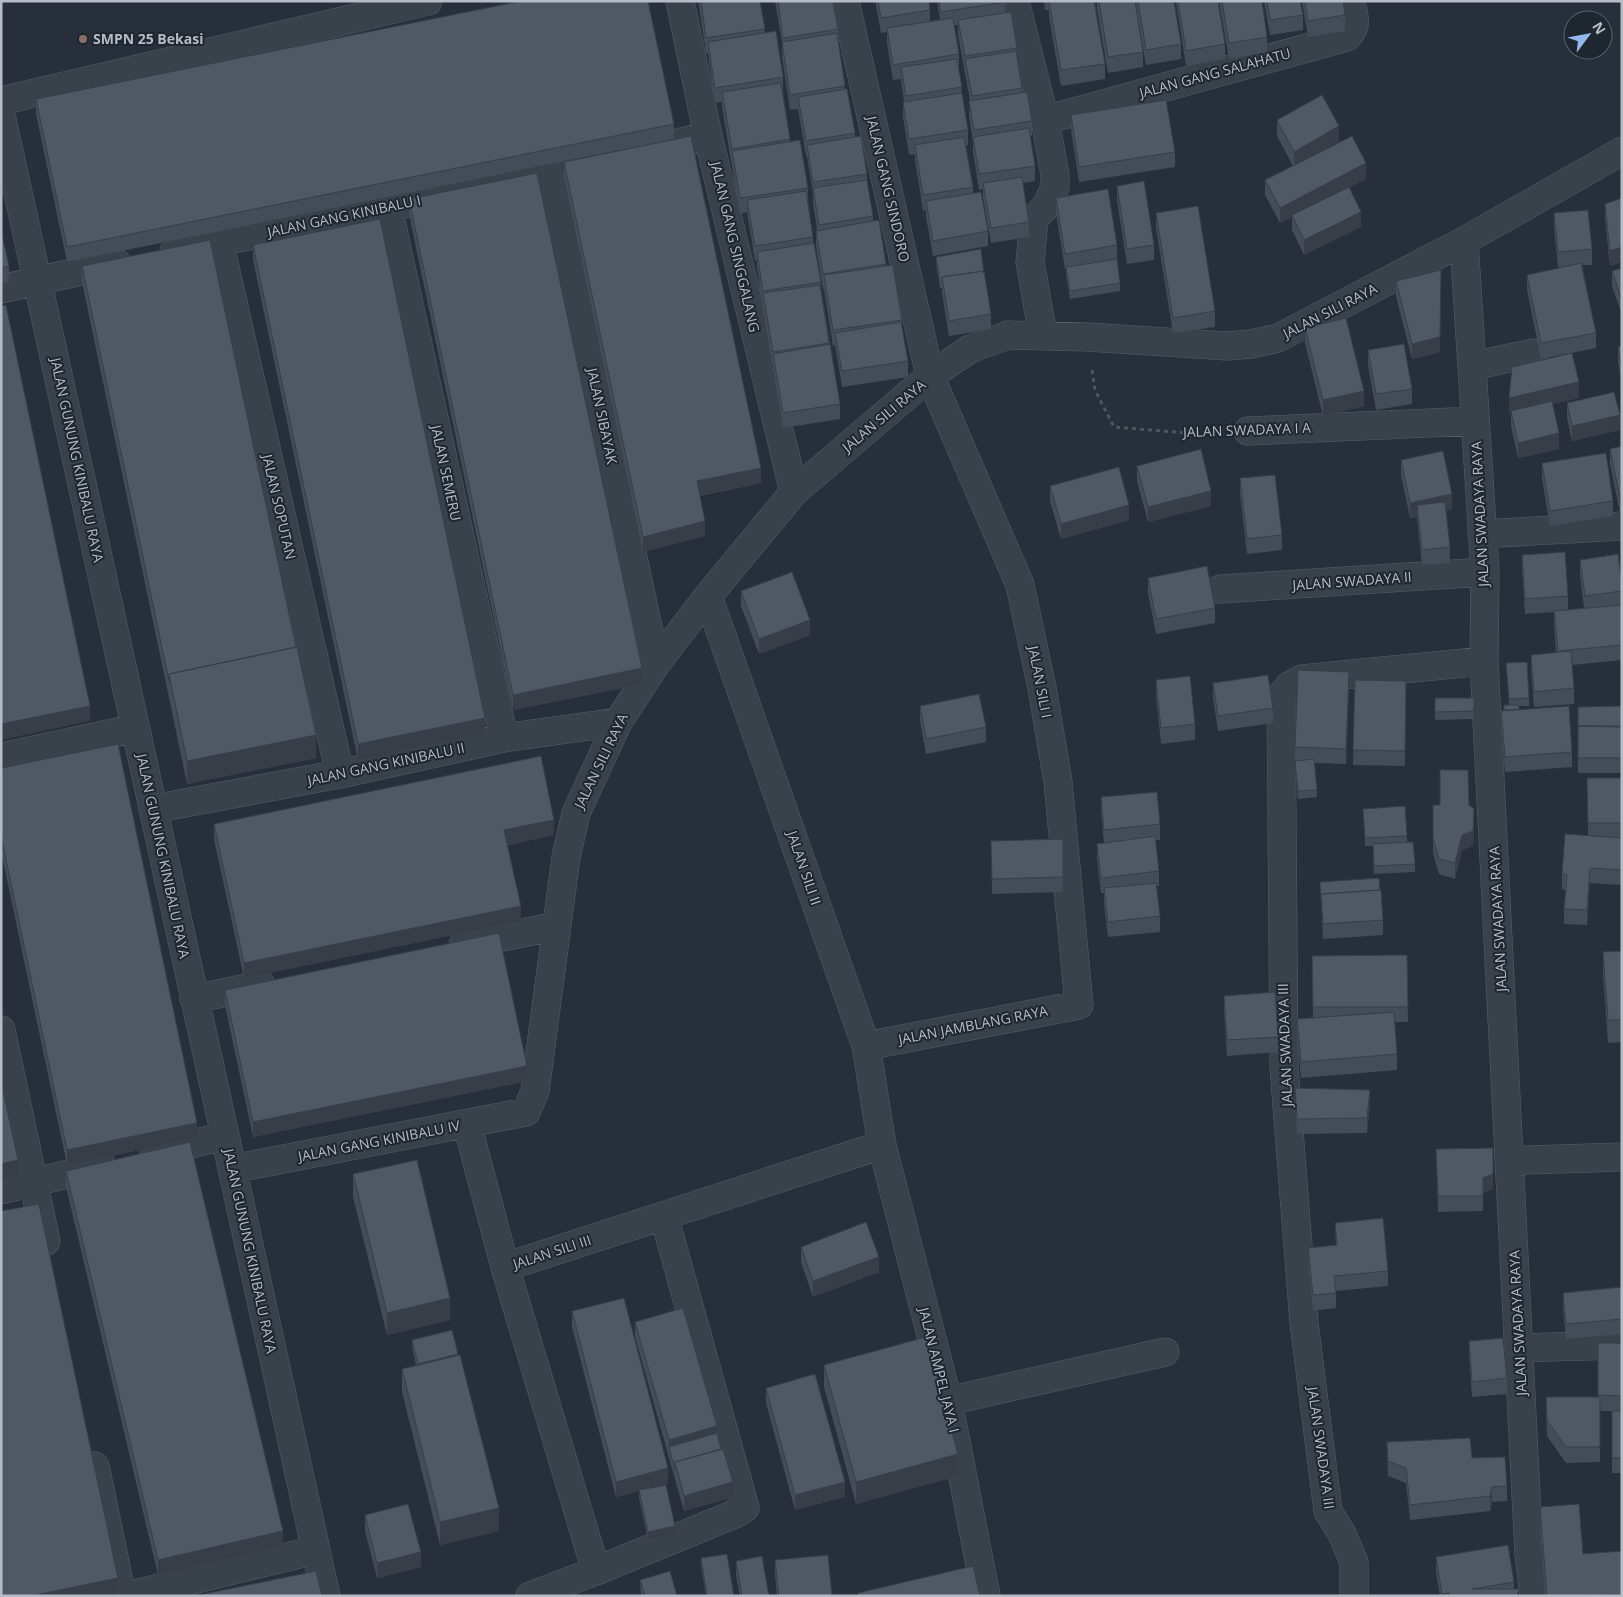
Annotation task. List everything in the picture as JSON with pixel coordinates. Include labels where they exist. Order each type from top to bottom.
[{"type":"street","points":[[1,101],[428,1]]},
{"type":"street","name":"JALAN GANG SINGGALANG","points":[[680,1],[708,136],[794,492]]},
{"type":"street","name":"JALAN GANG SINDORO","points":[[845,1],[930,376]]},
{"type":"street","points":[[1014,1],[1046,120],[1055,175],[1055,187],[1047,205],[1034,219],[1030,262],[1043,335]]},
{"type":"street","name":"JALAN GANG SALAHATU","points":[[1046,120],[1347,37],[1353,31],[1356,24],[1350,1]]},
{"type":"street","name":"JALAN GUNUNG KINIBALU RAYA","points":[[1,115],[326,1596]]},
{"type":"street","name":"JALAN GANG KINIBALU I","points":[[1,289],[147,256],[388,208],[549,169],[708,136]]},
{"type":"street","name":"JALAN SILI RAYA","points":[[526,1112],[535,1091],[566,857],[576,813],[618,722],[656,664],[708,596],[794,492],[930,376],[970,349],[1008,335],[1088,337],[1227,346],[1251,344],[1278,338],[1464,241],[1622,151]]},
{"type":"street","name":"JALAN SIBAYAK","points":[[549,169],[656,664]]},
{"type":"street","name":"JALAN SEMERU","points":[[388,208],[504,738]]},
{"type":"street","name":"JALAN SOPUTAN","points":[[219,241],[340,774]]},
{"type":"street","name":"JALAN SWADAYA RAYA","points":[[1464,241],[1485,572],[1484,661],[1511,1164],[1529,1554],[1534,1596]]},
{"type":"street","points":[[1472,366],[1533,353]]},
{"type":"street","name":"JALAN SILI I","points":[[930,376],[1020,585],[1042,688],[1058,782],[1079,1005]]},
{"type":"street","name":"JALAN SWADAYA I A","points":[[1248,431],[1475,421]]},
{"type":"street","points":[[1482,534],[1622,526]]},
{"type":"street","name":"JALAN SWADAYA II","points":[[1220,589],[1485,572]]},
{"type":"street","name":"JALAN SILI II","points":[[708,596],[866,1046],[882,1145]]},
{"type":"street","name":"JALAN SWADAYA III","points":[[1354,1596],[1354,1562],[1342,1534],[1328,1511],[1304,1324],[1284,1067],[1280,696],[1289,686],[1302,679],[1484,661]]},
{"type":"street","name":"JALAN GANG KINIBALU II","points":[[153,809],[340,774],[504,738],[618,722]]},
{"type":"street","points":[[1,757],[136,728]]},
{"type":"street","points":[[441,949],[557,926]]},
{"type":"street","points":[[194,999],[286,980]]},
{"type":"street","name":"JALAN JAMBLANG RAYA","points":[[866,1046],[1079,1005]]},
{"type":"street","points":[[1,1030],[52,1269]]},
{"type":"street","name":"JALAN GANG KINIBALU IV","points":[[232,1170],[526,1112]]},
{"type":"street","points":[[467,1124],[506,1267]]},
{"type":"street","points":[[1,1190],[225,1136]]},
{"type":"street","name":"JALAN SILI III","points":[[596,1570],[506,1267],[882,1145]]},
{"type":"street","name":"JALAN AMPEL JAYA I","points":[[882,1145],[948,1401],[986,1596]]},
{"type":"street","points":[[1511,1164],[1526,1160],[1622,1157]]},
{"type":"street","points":[[530,1596],[738,1513],[745,1508],[664,1216]]},
{"type":"street","points":[[1519,1348],[1622,1345]]},
{"type":"street","points":[[948,1401],[1165,1352]]},
{"type":"street","points":[[89,1442],[124,1596],[316,1550]]},
{"type":"path","name":"JALAN SWADAYA I A","points":[[1088,337],[1095,390],[1114,427],[1200,434],[1248,431]]},
{"type":"building","points":[[521,1],[648,1],[674,124],[67,247],[36,99]]},
{"type":"building","points":[[701,1],[760,1],[765,29],[706,38]]},
{"type":"building","points":[[778,1],[833,1],[838,29],[783,38]]},
{"type":"building","points":[[878,1],[929,1],[930,10],[881,18]]},
{"type":"building","points":[[939,1],[1005,1],[1005,2],[941,12]]},
{"type":"building","points":[[1049,1],[1094,1],[1105,64],[1061,70]]},
{"type":"building","points":[[1099,1],[1135,1],[1143,52],[1108,57]]},
{"type":"building","points":[[1138,1],[1174,1],[1181,44],[1146,50]]},
{"type":"building","points":[[1178,1],[1218,1],[1225,44],[1186,51]]},
{"type":"building","points":[[1222,1],[1262,1],[1267,37],[1229,43]]},
{"type":"building","points":[[1267,1],[1300,1],[1303,15],[1270,20]]},
{"type":"building","points":[[1305,1],[1343,1],[1345,15],[1308,21]]},
{"type":"building","points":[[1011,12],[1017,48],[965,56],[958,20]]},
{"type":"building","points":[[953,18],[959,54],[893,65],[887,28]]},
{"type":"building","points":[[776,31],[783,77],[715,88],[708,42]]},
{"type":"building","points":[[837,33],[845,86],[790,95],[782,42]]},
{"type":"building","points":[[1016,51],[1022,88],[972,96],[965,59]]},
{"type":"building","points":[[957,59],[962,87],[906,96],[901,67]]},
{"type":"building","points":[[781,83],[790,139],[732,149],[722,92]]},
{"type":"building","points":[[847,89],[855,133],[806,141],[798,97]]},
{"type":"building","points":[[1027,92],[1032,121],[974,130],[969,101]]},
{"type":"building","points":[[962,93],[968,130],[909,139],[903,102]]},
{"type":"building","points":[[1322,95],[1339,126],[1294,152],[1277,120]]},
{"type":"building","points":[[1166,100],[1175,152],[1079,167],[1071,115]]},
{"type":"building","points":[[1029,128],[1035,166],[979,174],[973,137]]},
{"type":"building","points":[[691,136],[761,468],[697,481],[705,521],[643,537],[564,162]]},
{"type":"building","points":[[861,136],[867,174],[813,182],[807,145]]},
{"type":"building","points":[[1352,136],[1366,163],[1280,208],[1265,180]]},
{"type":"building","points":[[964,137],[973,187],[923,195],[915,145]]},
{"type":"building","points":[[800,140],[808,188],[740,198],[732,151]]},
{"type":"building","points":[[537,173],[642,668],[513,695],[409,199]]},
{"type":"building","points":[[1022,177],[1029,222],[991,228],[983,183]]},
{"type":"building","points":[[867,180],[873,216],[819,225],[813,188]]},
{"type":"building","points":[[1144,181],[1154,245],[1127,249],[1117,186]]},
{"type":"building","points":[[1349,187],[1361,212],[1304,240],[1292,215]]},
{"type":"building","points":[[1108,189],[1117,245],[1065,254],[1056,198]]},
{"type":"building","points":[[806,191],[813,237],[755,246],[747,200]]},
{"type":"building","points":[[981,192],[988,231],[933,241],[926,201]]},
{"type":"building","points":[[1622,198],[1622,247],[1610,251],[1605,204]]},
{"type":"building","points":[[1198,206],[1215,311],[1173,318],[1156,213]]},
{"type":"building","points":[[1588,210],[1592,249],[1558,252],[1554,213]]},
{"type":"building","points":[[380,219],[485,718],[358,744],[253,245]]},
{"type":"building","points":[[879,220],[886,264],[823,274],[816,231]]},
{"type":"building","points":[[1,230],[9,266],[1,268]]},
{"type":"building","points":[[210,240],[296,647],[169,674],[169,681],[82,266]]},
{"type":"building","points":[[814,243],[821,282],[763,291],[757,252]]},
{"type":"building","points":[[981,249],[984,271],[942,277],[940,281],[936,257]]},
{"type":"building","points":[[1117,259],[1120,283],[1070,291],[1066,267]]},
{"type":"building","points":[[1581,263],[1596,333],[1541,343],[1527,275]]},
{"type":"building","points":[[893,265],[902,320],[833,330],[824,275]]},
{"type":"building","points":[[1622,268],[1622,300],[1612,271]]},
{"type":"building","points":[[1441,270],[1440,337],[1412,344],[1396,281]]},
{"type":"building","points":[[984,271],[991,314],[949,321],[942,277]]},
{"type":"building","points":[[820,285],[829,343],[773,352],[763,293]]},
{"type":"building","points":[[6,305],[90,706],[1,724],[1,306]]},
{"type":"building","points":[[1346,318],[1364,391],[1323,400],[1305,328]]},
{"type":"building","points":[[901,322],[908,361],[842,371],[835,333]]},
{"type":"building","points":[[830,344],[840,404],[783,413],[773,354]]},
{"type":"building","points":[[1404,344],[1412,389],[1376,394],[1368,350]]},
{"type":"building","points":[[1622,346],[1622,369],[1618,347]]},
{"type":"building","points":[[1572,353],[1579,382],[1509,398],[1512,367]]},
{"type":"building","points":[[1614,392],[1620,415],[1572,426],[1567,403]]},
{"type":"building","points":[[1552,401],[1559,433],[1518,443],[1511,411]]},
{"type":"building","points":[[1622,446],[1622,503],[1621,503],[1610,449]]},
{"type":"building","points":[[1201,449],[1211,491],[1148,507],[1137,466]]},
{"type":"building","points":[[1443,451],[1452,494],[1410,503],[1401,460]]},
{"type":"building","points":[[1606,453],[1613,501],[1550,511],[1542,463]]},
{"type":"building","points":[[1119,467],[1129,505],[1061,524],[1050,486]]},
{"type":"building","points":[[1275,475],[1282,535],[1247,539],[1240,478]]},
{"type":"building","points":[[1445,502],[1450,547],[1422,550],[1417,505]]},
{"type":"building","points":[[1565,552],[1568,596],[1525,599],[1522,555]]},
{"type":"building","points":[[1618,554],[1622,591],[1585,596],[1580,560]]},
{"type":"building","points":[[1207,566],[1215,608],[1156,619],[1148,578]]},
{"type":"building","points":[[792,572],[810,620],[759,639],[741,591]]},
{"type":"building","points":[[1622,605],[1622,645],[1558,651],[1554,611]]},
{"type":"building","points":[[297,647],[316,735],[187,761],[169,674]]},
{"type":"building","points":[[1571,651],[1574,688],[1534,692],[1531,655]]},
{"type":"building","points":[[1527,662],[1529,698],[1509,699],[1506,663]]},
{"type":"building","points":[[1298,670],[1349,672],[1346,749],[1295,747]]},
{"type":"building","points":[[1268,675],[1273,708],[1218,716],[1213,683]]},
{"type":"building","points":[[1190,676],[1195,724],[1161,728],[1156,680]]},
{"type":"building","points":[[1355,680],[1406,681],[1405,751],[1353,750]]},
{"type":"building","points":[[979,694],[986,727],[926,739],[920,706]]},
{"type":"building","points":[[1435,698],[1474,698],[1474,711],[1435,712]]},
{"type":"building","points":[[1504,705],[1519,705],[1519,709],[1504,710]]},
{"type":"building","points":[[1569,706],[1572,752],[1505,757],[1501,711]]},
{"type":"building","points":[[1622,706],[1622,726],[1578,726],[1578,707]]},
{"type":"building","points":[[1578,726],[1622,727],[1622,758],[1578,758]]},
{"type":"building","points":[[118,744],[197,1123],[67,1150],[1,836],[1,768]]},
{"type":"building","points":[[541,756],[554,820],[504,830],[521,906],[244,963],[214,824]]},
{"type":"building","points":[[1314,759],[1317,790],[1298,791],[1295,761]]},
{"type":"building","points":[[1440,770],[1468,770],[1469,805],[1474,809],[1473,831],[1462,835],[1455,863],[1439,859],[1433,838],[1433,805],[1440,805]]},
{"type":"building","points":[[1587,778],[1622,778],[1622,823],[1588,823]]},
{"type":"building","points":[[1157,792],[1160,824],[1104,830],[1101,797]]},
{"type":"building","points":[[1405,806],[1407,836],[1365,838],[1363,809]]},
{"type":"building","points":[[1565,834],[1622,838],[1622,870],[1590,868],[1587,910],[1564,909],[1567,875],[1562,873]]},
{"type":"building","points":[[1155,836],[1159,871],[1101,878],[1097,844]]},
{"type":"building","points":[[1063,839],[1063,877],[992,879],[991,841]]},
{"type":"building","points":[[1413,842],[1415,864],[1374,866],[1373,844]]},
{"type":"building","points":[[1379,878],[1380,890],[1321,894],[1321,901],[1320,882]]},
{"type":"building","points":[[1156,883],[1160,916],[1108,922],[1104,888]]},
{"type":"building","points":[[1381,890],[1383,920],[1323,924],[1321,894]]},
{"type":"building","points":[[499,933],[527,1066],[253,1122],[225,990]]},
{"type":"building","points":[[1622,951],[1622,1020],[1608,1020],[1603,952]]},
{"type":"building","points":[[1407,955],[1408,1007],[1313,1007],[1312,956]]},
{"type":"building","points":[[1275,992],[1278,1037],[1227,1040],[1224,996]]},
{"type":"building","points":[[1394,1012],[1397,1054],[1301,1062],[1297,1019]]},
{"type":"building","points":[[1,1081],[18,1160],[1,1164]]},
{"type":"building","points":[[1295,1088],[1370,1090],[1367,1118],[1297,1119]]},
{"type":"building","points":[[190,1142],[283,1531],[158,1560],[66,1171]]},
{"type":"building","points":[[1493,1148],[1493,1174],[1483,1178],[1483,1196],[1438,1196],[1436,1149]]},
{"type":"building","points":[[417,1160],[450,1298],[387,1313],[353,1174]]},
{"type":"building","points":[[39,1204],[118,1578],[31,1596],[1,1596],[1,1211]]},
{"type":"building","points":[[1383,1218],[1388,1271],[1334,1276],[1336,1293],[1313,1295],[1308,1248],[1337,1245],[1335,1223]]},
{"type":"building","points":[[866,1222],[879,1257],[813,1281],[801,1247]]},
{"type":"building","points":[[1622,1287],[1622,1319],[1566,1324],[1563,1293]]},
{"type":"building","points":[[624,1298],[668,1468],[616,1482],[572,1311]]},
{"type":"building","points":[[683,1308],[717,1426],[669,1440],[635,1322]]},
{"type":"building","points":[[452,1330],[458,1354],[418,1364],[412,1340]]},
{"type":"building","points":[[926,1337],[958,1454],[856,1482],[824,1365]]},
{"type":"building","points":[[1503,1338],[1507,1378],[1472,1382],[1469,1341]]},
{"type":"building","points":[[1598,1343],[1622,1343],[1622,1396],[1598,1395]]},
{"type":"building","points":[[460,1355],[499,1508],[440,1522],[402,1369]]},
{"type":"building","points":[[815,1374],[845,1482],[795,1495],[766,1388]]},
{"type":"building","points":[[1546,1397],[1600,1397],[1600,1447],[1566,1447],[1547,1420]]},
{"type":"building","points":[[1612,1411],[1622,1411],[1622,1458],[1612,1458]]},
{"type":"building","points":[[717,1433],[721,1449],[675,1462],[675,1470],[669,1447]]},
{"type":"building","points":[[1470,1438],[1472,1458],[1505,1457],[1507,1486],[1492,1487],[1490,1496],[1410,1505],[1406,1468],[1388,1461],[1387,1442]]},
{"type":"building","points":[[723,1449],[733,1482],[684,1496],[675,1462]]},
{"type":"building","points":[[666,1485],[675,1526],[648,1532],[639,1490]]},
{"type":"building","points":[[408,1504],[421,1552],[377,1563],[365,1515]]},
{"type":"building","points":[[1579,1504],[1583,1554],[1622,1551],[1622,1595],[1547,1596],[1540,1507]]},
{"type":"building","points":[[1508,1545],[1514,1582],[1472,1589],[1519,1589],[1517,1596],[1449,1596],[1449,1593],[1442,1594],[1436,1557]]},
{"type":"building","points":[[727,1554],[734,1596],[707,1596],[701,1558]]},
{"type":"building","points":[[828,1555],[832,1596],[779,1596],[775,1560]]},
{"type":"building","points":[[762,1556],[769,1596],[742,1596],[736,1561]]},
{"type":"building","points":[[973,1566],[980,1596],[858,1596],[858,1593]]},
{"type":"building","points":[[316,1571],[322,1596],[194,1596]]},
{"type":"building","points":[[670,1571],[677,1596],[645,1596],[640,1580]]},
{"type":"place","name":"SMPN 25 Bekasi","points":[[83,39]]}]
